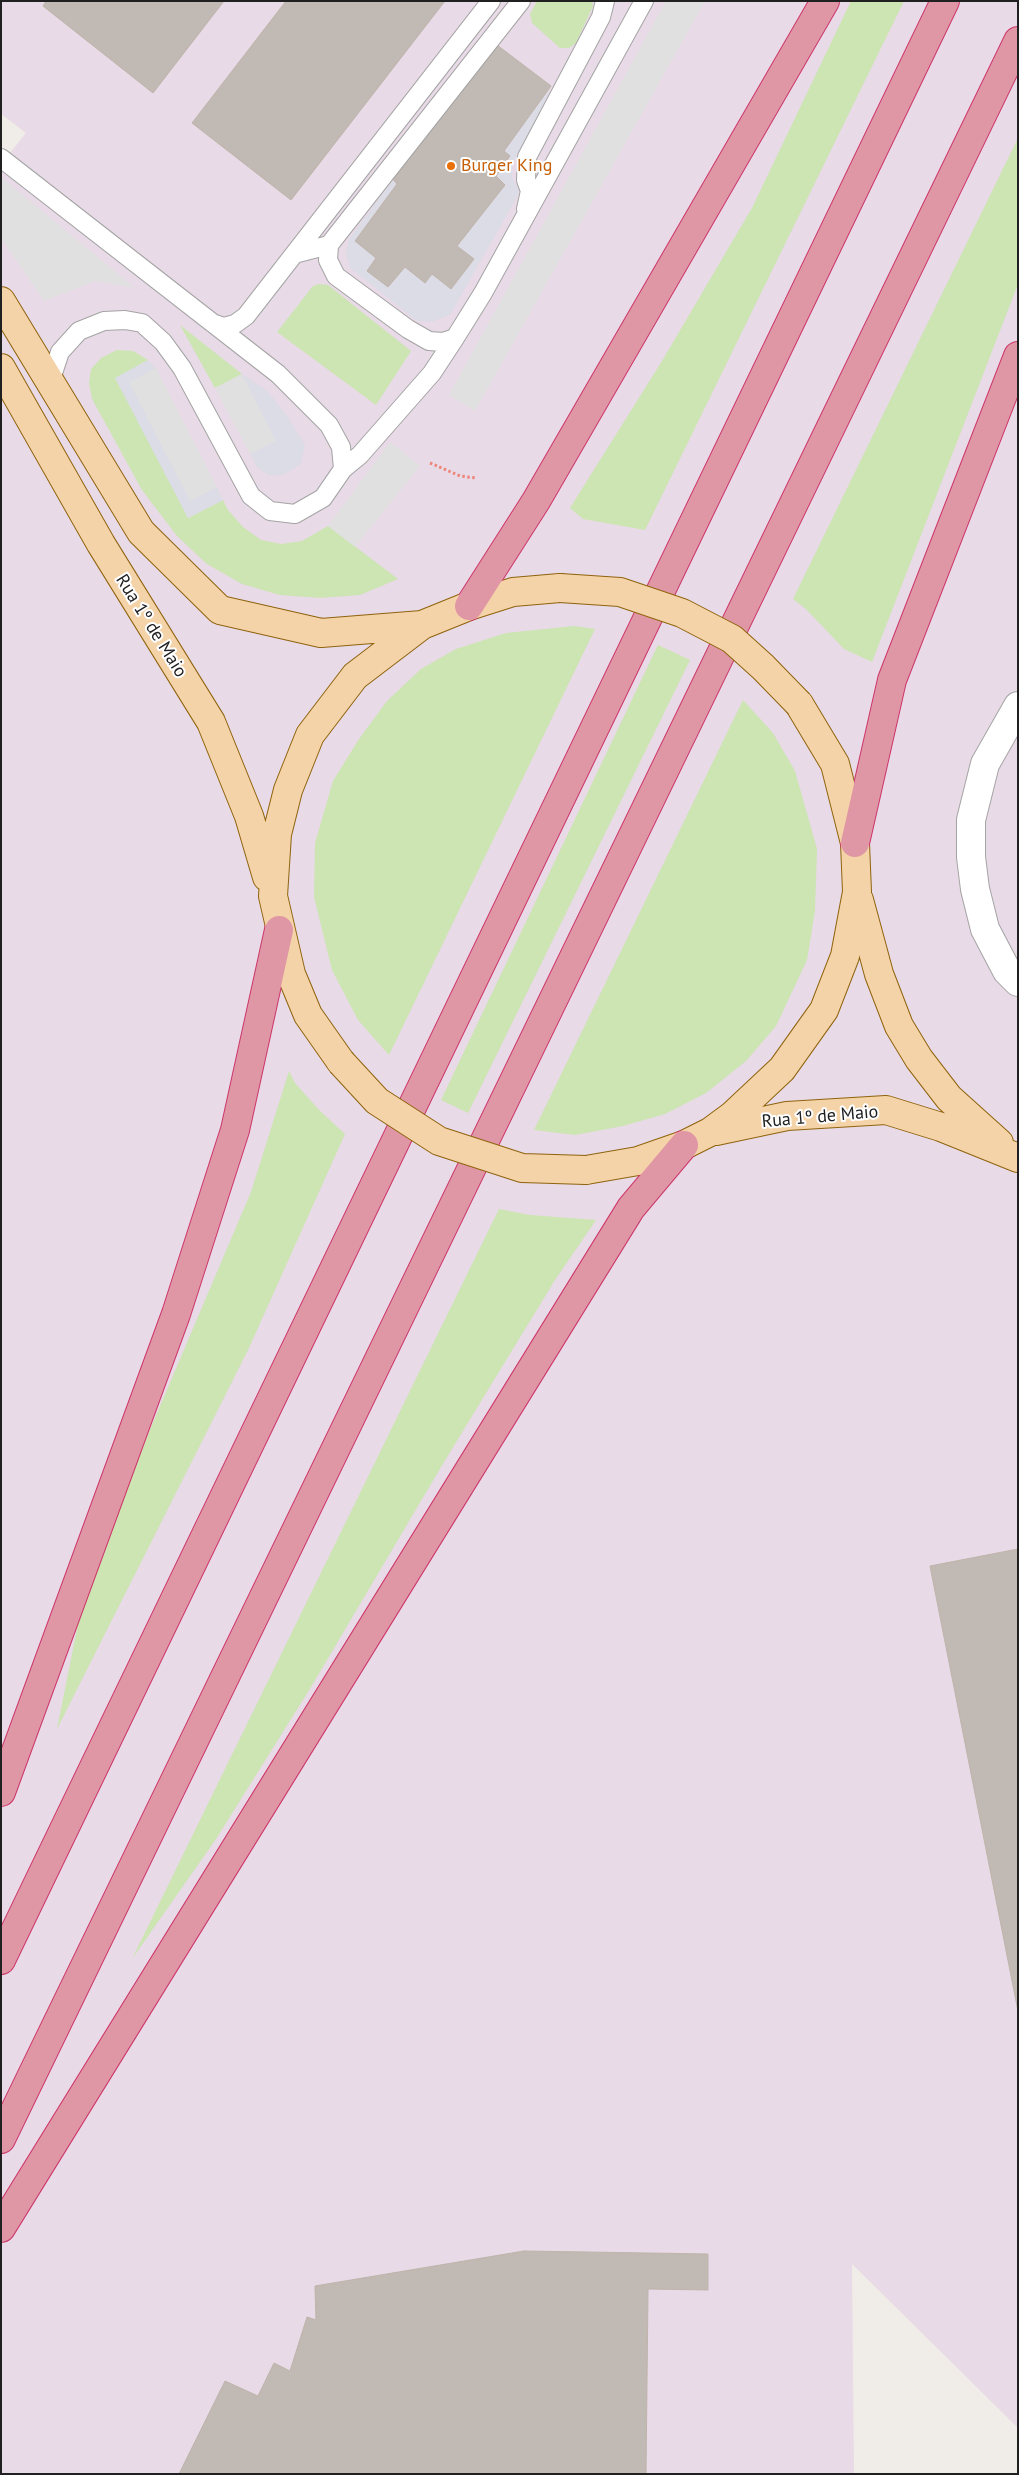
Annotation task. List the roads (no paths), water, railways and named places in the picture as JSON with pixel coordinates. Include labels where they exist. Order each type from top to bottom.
[{"type":"highway","points":[[470,606],[551,476],[825,1]]},
{"type":"highway","points":[[1,1960],[945,1]]},
{"type":"highway","points":[[1,2138],[1018,41]]},
{"type":"highway","points":[[855,843],[892,680],[1018,356]]},
{"type":"highway","points":[[1,1792],[176,1314],[235,1130],[279,930]]},
{"type":"highway","points":[[1,2228],[631,1208],[684,1145]]},
{"type":"main road","points":[[1,301],[141,532],[220,610],[321,633],[422,625]]},
{"type":"main road","name":"Rua 1º de Maio","points":[[1,368],[101,544],[211,722],[249,816],[273,896]]},
{"type":"main road","points":[[560,588],[620,592],[682,613],[732,639],[763,667],[799,704],[835,764],[855,843],[857,892],[846,956],[824,1010],[782,1069],[733,1115],[710,1132],[684,1145],[638,1161],[586,1170],[522,1168],[439,1141],[377,1101],[341,1062],[308,1015],[291,974],[279,930],[273,896],[277,834],[288,790],[310,735],[355,676],[422,625],[470,606],[513,592],[560,588]]},
{"type":"main road","name":"Rua 1º de Maio","points":[[857,892],[878,974],[899,1026],[919,1060],[949,1098],[1015,1157]]},
{"type":"main road","name":"Rua 1º de Maio","points":[[710,1132],[787,1116],[886,1110],[940,1127],[1015,1157]]},
{"type":"street","points":[[1018,706],[985,764],[971,820],[970,857],[975,889],[985,929],[1007,971],[1018,982]]},
{"type":"lane","points":[[215,324],[224,327],[235,324],[246,316],[491,1]]},
{"type":"lane","points":[[336,276],[328,260],[329,245],[521,1]]},
{"type":"lane","points":[[523,221],[530,191],[526,180],[527,157],[602,17],[605,1]]},
{"type":"lane","points":[[50,382],[60,352],[79,331],[104,321],[125,320],[142,323],[163,342],[182,368],[251,496],[270,512],[295,514],[323,498],[342,469],[360,455],[426,380],[455,338],[483,293],[644,1]]},
{"type":"lane","points":[[1,158],[278,374],[329,425],[341,447],[342,469]]},
{"type":"lane","points":[[314,230],[310,240],[311,250],[316,258],[336,276],[408,329],[429,341],[443,342],[455,338]]},
{"type":"lane","points":[[294,254],[329,245]]},
{"type":"place","name":"Burger King","points":[[451,166]]}]
